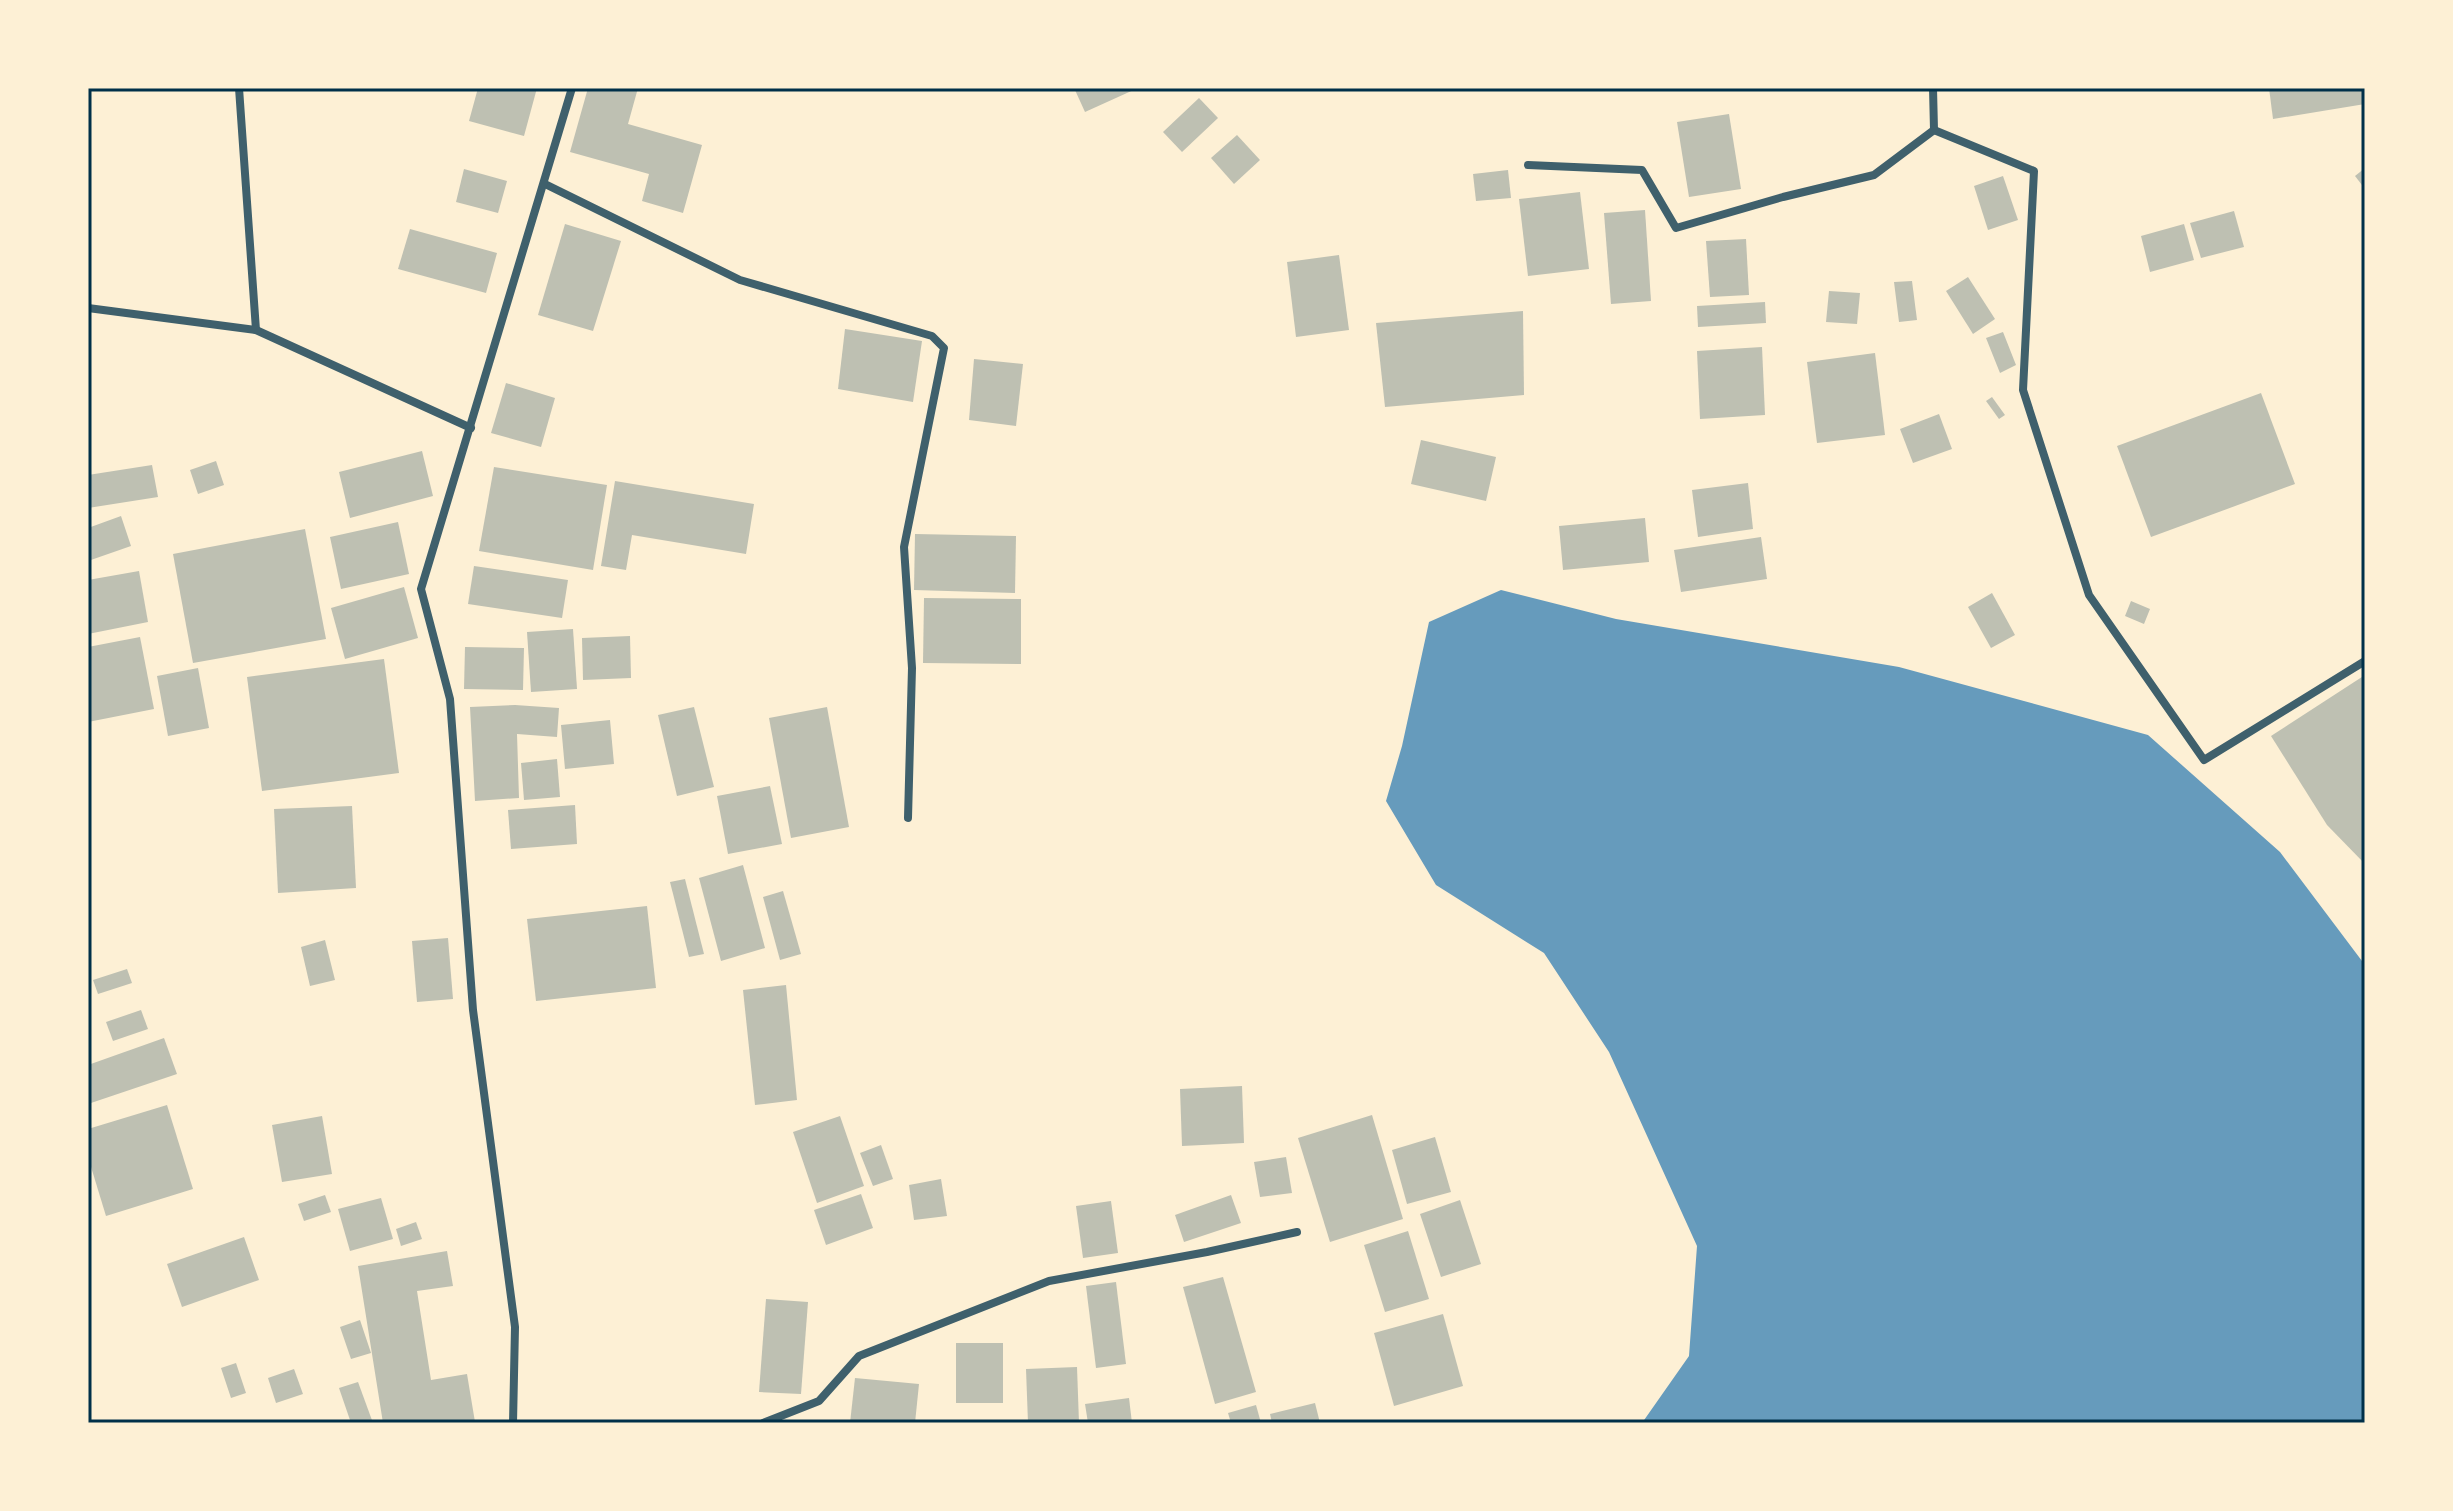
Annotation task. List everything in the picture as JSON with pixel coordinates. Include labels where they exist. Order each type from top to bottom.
[{"type":"street","points":[[239,88],[256,330]]},
{"type":"street","points":[[513,1423],[515,1327],[473,1010],[450,699],[421,589],[572,88]]},
{"type":"street","points":[[1933,88],[1934,130]]},
{"type":"street","points":[[1528,165],[1642,170],[1676,228],[1874,175],[1934,130]]},
{"type":"street","points":[[1934,130],[2034,171],[2023,390],[2089,595],[2204,760],[2365,661]]},
{"type":"street","points":[[545,184],[740,280],[932,336],[944,348],[904,547],[912,668],[908,818]]},
{"type":"street","points":[[88,308],[256,330],[471,428]]},
{"type":"street","points":[[763,1423],[819,1401],[859,1356],[1049,1281],[1297,1232]]},
{"type":"water","points":[[1501,590],[1616,619],[1899,667],[2148,735],[2280,852],[2365,965],[2365,1423],[1642,1423],[1689,1356],[1697,1246],[1609,1052],[1544,953],[1436,885],[1386,801],[1402,746],[1429,622]]},
{"type":"building","points":[[478,88],[537,88],[524,136],[469,121]]},
{"type":"building","points":[[588,88],[638,88],[628,124],[702,145],[683,213],[642,201],[649,174],[570,152]]},
{"type":"building","points":[[1138,88],[1085,112],[1075,90]]},
{"type":"building","points":[[2269,88],[2365,88],[2365,104],[2273,119]]},
{"type":"building","points":[[1199,98],[1218,118],[1182,152],[1163,132]]},
{"type":"building","points":[[1729,114],[1741,189],[1689,197],[1677,122]]},
{"type":"building","points":[[1237,135],[1260,160],[1234,184],[1211,158]]},
{"type":"building","points":[[2365,168],[2365,189],[2355,176]]},
{"type":"building","points":[[464,169],[507,181],[498,213],[456,202]]},
{"type":"building","points":[[1508,170],[1511,198],[1476,201],[1473,174]]},
{"type":"building","points":[[2003,176],[2018,220],[1988,230],[1974,186]]},
{"type":"building","points":[[1580,192],[1589,269],[1528,276],[1519,199]]},
{"type":"building","points":[[1645,210],[1651,301],[1611,304],[1604,213]]},
{"type":"building","points":[[2234,211],[2244,247],[2201,258],[2190,223]]},
{"type":"building","points":[[565,224],[621,241],[593,331],[538,315]]},
{"type":"building","points":[[2184,224],[2194,260],[2150,272],[2141,236]]},
{"type":"building","points":[[410,229],[497,253],[486,293],[398,269]]},
{"type":"building","points":[[1746,239],[1749,295],[1710,297],[1706,241]]},
{"type":"building","points":[[1339,255],[1349,330],[1296,337],[1287,262]]},
{"type":"building","points":[[1968,277],[1995,319],[1973,334],[1946,291]]},
{"type":"building","points":[[1912,281],[1917,320],[1899,322],[1894,282]]},
{"type":"building","points":[[1829,291],[1860,293],[1857,324],[1826,322]]},
{"type":"building","points":[[1765,302],[1766,323],[1698,327],[1697,306]]},
{"type":"building","points":[[1523,311],[1524,395],[1385,407],[1376,323]]},
{"type":"building","points":[[845,329],[922,341],[913,402],[838,389]]},
{"type":"building","points":[[2003,332],[2016,365],[2000,373],[1986,338]]},
{"type":"building","points":[[1762,347],[1765,415],[1700,419],[1697,351]]},
{"type":"building","points":[[1875,353],[1885,435],[1817,443],[1807,362]]},
{"type":"building","points":[[974,359],[1023,364],[1016,426],[969,420]]},
{"type":"building","points":[[506,383],[555,398],[541,447],[491,433]]},
{"type":"building","points":[[2261,393],[2295,484],[2151,537],[2117,446]]},
{"type":"building","points":[[1992,397],[2005,415],[1999,419],[1986,401]]},
{"type":"building","points":[[1939,414],[1952,449],[1913,463],[1900,429]]},
{"type":"building","points":[[1421,440],[1496,457],[1486,501],[1411,484]]},
{"type":"building","points":[[422,451],[433,496],[350,518],[339,472]]},
{"type":"building","points":[[216,461],[224,485],[198,494],[190,470]]},
{"type":"building","points":[[152,465],[158,497],[88,508],[88,475]]},
{"type":"building","points":[[494,467],[607,485],[593,570],[479,551]]},
{"type":"building","points":[[615,481],[754,504],[746,554],[632,535],[626,570],[601,566]]},
{"type":"building","points":[[1748,483],[1753,529],[1698,537],[1692,490]]},
{"type":"building","points":[[121,516],[131,546],[88,561],[88,528]]},
{"type":"building","points":[[1645,518],[1649,562],[1563,570],[1559,526]]},
{"type":"building","points":[[398,522],[409,574],[341,589],[330,537]]},
{"type":"building","points":[[305,529],[326,639],[193,663],[173,554]]},
{"type":"building","points":[[915,534],[1016,536],[1015,593],[914,590]]},
{"type":"building","points":[[1761,537],[1767,579],[1681,592],[1674,550]]},
{"type":"building","points":[[474,566],[568,580],[562,618],[468,604]]},
{"type":"building","points":[[139,571],[148,622],[88,634],[88,580]]},
{"type":"building","points":[[404,587],[418,638],[345,659],[331,608]]},
{"type":"building","points":[[1992,593],[2015,635],[1991,648],[1968,607]]},
{"type":"building","points":[[924,598],[1021,599],[1021,664],[923,663]]},
{"type":"building","points":[[2131,601],[2150,609],[2144,624],[2125,616]]},
{"type":"building","points":[[573,629],[577,689],[531,692],[527,632]]},
{"type":"building","points":[[630,636],[631,678],[583,680],[582,638]]},
{"type":"building","points":[[140,637],[154,709],[88,722],[88,647]]},
{"type":"building","points":[[465,647],[524,648],[523,690],[464,689]]},
{"type":"building","points":[[384,659],[399,773],[262,791],[247,677]]},
{"type":"building","points":[[198,668],[209,728],[168,736],[157,676]]},
{"type":"building","points":[[2365,675],[2365,864],[2327,825],[2271,736]]},
{"type":"building","points":[[515,705],[559,708],[557,737],[517,734],[519,798],[475,801],[470,707]]},
{"type":"building","points":[[694,707],[714,787],[677,796],[658,715]]},
{"type":"building","points":[[827,707],[849,827],[791,838],[769,718]]},
{"type":"building","points":[[610,720],[614,764],[565,769],[561,725]]},
{"type":"building","points":[[557,759],[560,797],[524,800],[521,763]]},
{"type":"building","points":[[770,786],[782,844],[728,854],[717,796]]},
{"type":"building","points":[[575,805],[577,844],[511,849],[508,810]]},
{"type":"building","points":[[352,806],[356,888],[278,893],[274,809]]},
{"type":"building","points":[[743,865],[765,948],[721,961],[699,878]]},
{"type":"building","points":[[685,879],[704,954],[689,957],[670,882]]},
{"type":"building","points":[[783,891],[801,954],[780,960],[763,897]]},
{"type":"building","points":[[647,906],[656,988],[536,1001],[527,919]]},
{"type":"building","points":[[448,938],[453,999],[417,1002],[412,941]]},
{"type":"building","points":[[325,940],[335,980],[310,986],[301,947]]},
{"type":"building","points":[[127,969],[132,983],[98,994],[93,980]]},
{"type":"building","points":[[786,985],[797,1100],[755,1105],[743,990]]},
{"type":"building","points":[[141,1010],[148,1029],[113,1041],[106,1022]]},
{"type":"building","points":[[164,1038],[177,1074],[88,1104],[88,1065]]},
{"type":"building","points":[[1242,1086],[1244,1143],[1182,1146],[1180,1089]]},
{"type":"building","points":[[167,1105],[193,1189],[106,1216],[88,1157],[88,1129]]},
{"type":"building","points":[[1372,1115],[1403,1219],[1330,1242],[1298,1138]]},
{"type":"building","points":[[322,1116],[332,1174],[282,1182],[272,1125]]},
{"type":"building","points":[[840,1116],[864,1186],[817,1203],[793,1132]]},
{"type":"building","points":[[1435,1137],[1451,1192],[1407,1204],[1392,1150]]},
{"type":"building","points":[[881,1145],[893,1179],[873,1186],[860,1153]]},
{"type":"building","points":[[1286,1157],[1292,1193],[1260,1197],[1254,1162]]},
{"type":"building","points":[[941,1179],[947,1216],[914,1220],[909,1185]]},
{"type":"building","points":[[861,1194],[873,1228],[826,1245],[814,1210]]},
{"type":"building","points":[[325,1195],[331,1212],[304,1221],[298,1204]]},
{"type":"building","points":[[1231,1195],[1241,1223],[1184,1242],[1175,1215]]},
{"type":"building","points":[[381,1198],[393,1239],[350,1251],[338,1209]]},
{"type":"building","points":[[1460,1200],[1481,1264],[1441,1277],[1420,1214]]},
{"type":"building","points":[[1111,1201],[1118,1253],[1083,1258],[1076,1206]]},
{"type":"building","points":[[416,1222],[422,1239],[401,1246],[396,1229]]},
{"type":"building","points":[[1408,1231],[1429,1299],[1385,1312],[1364,1245]]},
{"type":"building","points":[[244,1237],[259,1280],[182,1307],[167,1264]]},
{"type":"building","points":[[447,1251],[453,1286],[417,1291],[431,1380],[467,1374],[475,1422],[383,1423],[358,1266]]},
{"type":"building","points":[[1223,1277],[1256,1392],[1215,1404],[1183,1287]]},
{"type":"building","points":[[1116,1282],[1126,1364],[1096,1368],[1086,1286]]},
{"type":"building","points":[[766,1299],[808,1302],[801,1394],[759,1392]]},
{"type":"building","points":[[1443,1314],[1463,1386],[1394,1406],[1374,1333]]},
{"type":"building","points":[[360,1320],[371,1353],[351,1359],[340,1327]]},
{"type":"building","points":[[956,1343],[1003,1343],[1003,1403],[956,1403]]},
{"type":"building","points":[[236,1363],[246,1393],[231,1398],[221,1368]]},
{"type":"building","points":[[1077,1367],[1079,1423],[1028,1423],[1026,1369]]},
{"type":"building","points":[[294,1369],[303,1394],[276,1403],[268,1378]]},
{"type":"building","points":[[855,1378],[919,1384],[915,1423],[850,1423]]},
{"type":"building","points":[[358,1382],[373,1423],[351,1423],[339,1388]]},
{"type":"building","points":[[1129,1398],[1132,1423],[1088,1423],[1085,1404]]},
{"type":"building","points":[[1315,1403],[1320,1423],[1272,1423],[1270,1414]]},
{"type":"building","points":[[1256,1405],[1261,1423],[1231,1423],[1228,1413]]}]
